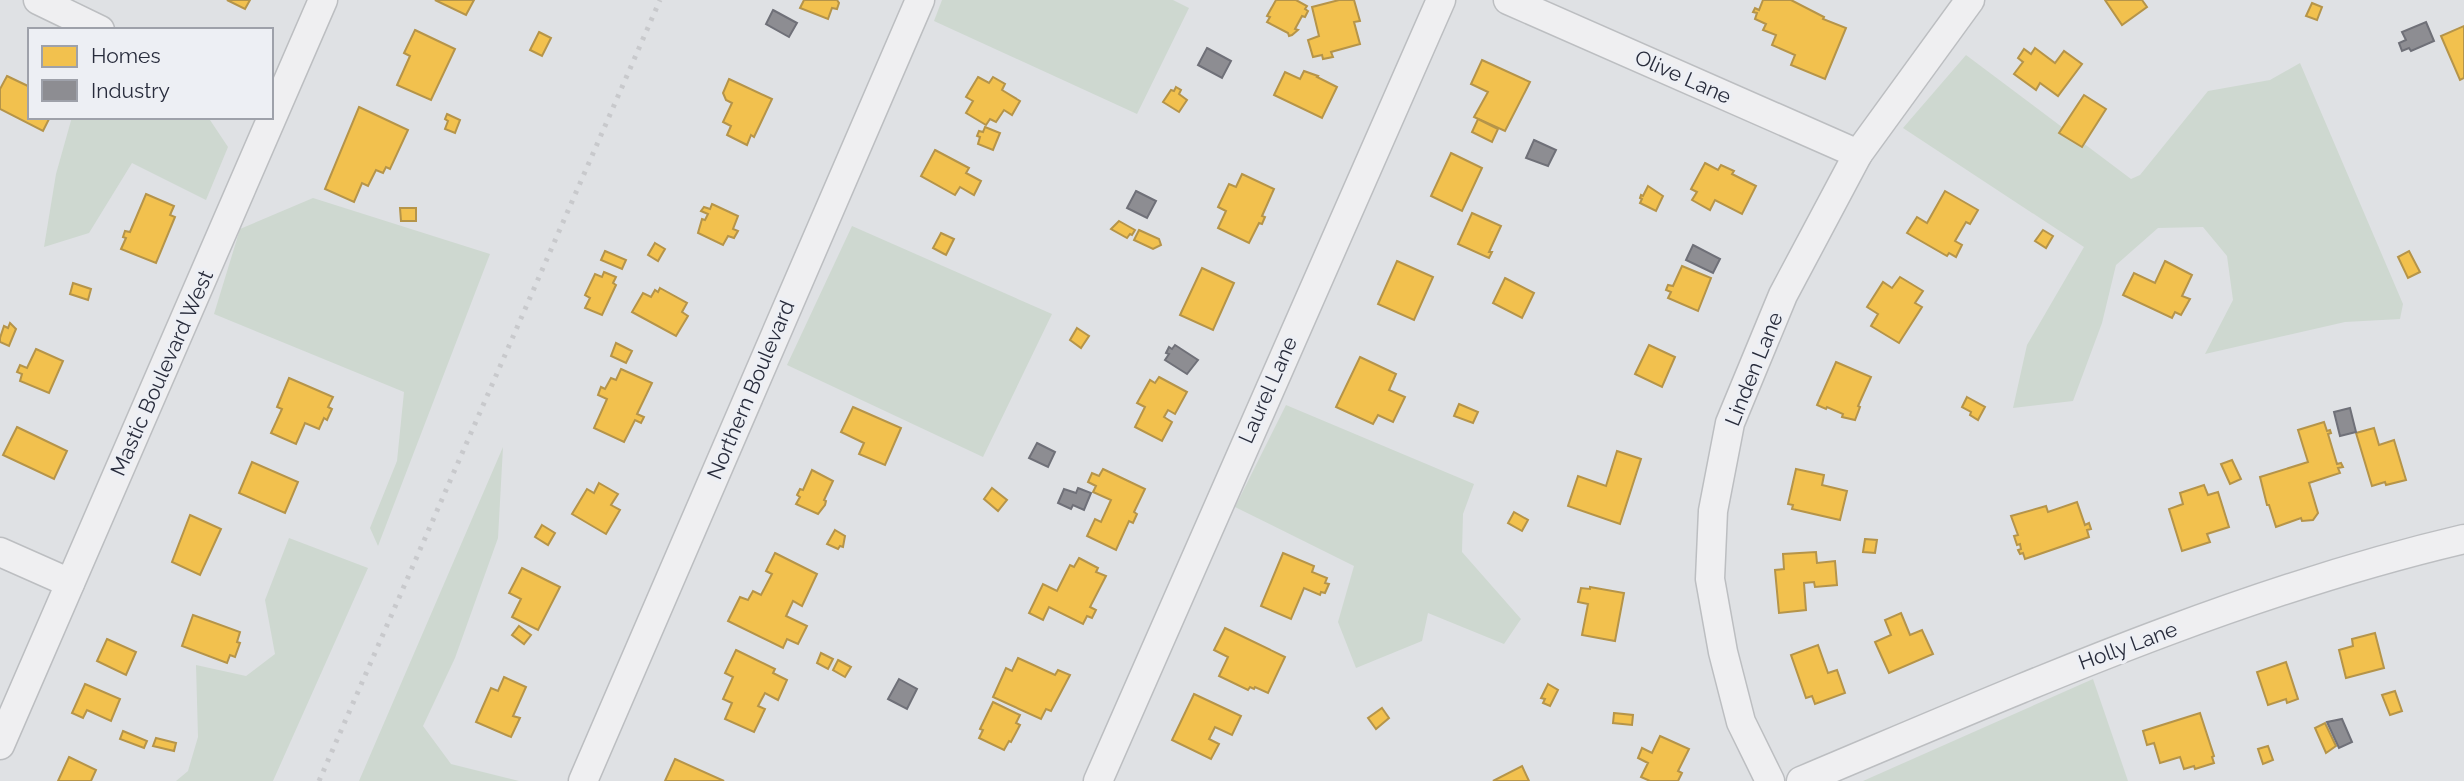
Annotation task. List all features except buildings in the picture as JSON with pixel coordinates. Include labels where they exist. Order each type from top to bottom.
[{"type":"street","points":[[38,0],[96,28]]},
{"type":"street","name":"Mastic Boulevard West","points":[[273,114],[323,0]]},
{"type":"street","name":"Northern Boulevard","points":[[583,781],[920,0]]},
{"type":"street","name":"Laurel Lane","points":[[1098,781],[1441,0]]},
{"type":"street","name":"Olive Lane","points":[[1508,0],[1858,154]]},
{"type":"street","name":"Linden Lane","points":[[1770,781],[1741,722],[1723,652],[1710,579],[1713,511],[1730,423],[1783,295],[1858,154],[1970,0]]},
{"type":"street","name":"Mastic Boulevard West","points":[[0,745],[271,119]]},
{"type":"street","name":"Holly Lane","points":[[1801,781],[2093,657],[2288,589],[2464,539]]},
{"type":"street","points":[[0,552],[70,583]]},
{"type":"shaded area","points":[[942,0],[1173,0],[1189,8],[1137,114],[934,21]]},
{"type":"shaded area","points":[[1966,55],[2131,179],[2140,175],[2208,91],[2270,80],[2300,63],[2403,304],[2400,319],[2345,322],[2205,354],[2233,300],[2227,256],[2203,227],[2158,228],[2116,265],[2102,323],[2073,401],[2013,408],[2027,345],[2084,247],[1903,128]]},
{"type":"shaded area","points":[[71,119],[209,119],[228,147],[206,200],[132,163],[89,233],[44,247],[56,174]]},
{"type":"shaded area","points":[[313,198],[490,254],[378,546],[370,528],[397,461],[404,392],[214,314],[240,229]]},
{"type":"shaded area","points":[[852,226],[1052,314],[983,457],[787,365]]},
{"type":"shaded area","points":[[1286,405],[1474,484],[1463,514],[1462,552],[1521,619],[1504,644],[1428,613],[1422,641],[1356,668],[1338,622],[1354,566],[1235,507]]},
{"type":"shaded area","points":[[503,447],[498,538],[455,658],[423,726],[451,764],[519,781],[359,781]]},
{"type":"shaded area","points":[[289,538],[368,568],[273,781],[176,781],[188,771],[198,737],[196,665],[246,676],[275,654],[265,600]]},
{"type":"shaded area","points":[[2093,679],[2128,781],[1863,781]]},
{"type":"railway","points":[[319,781],[660,0]]}]
